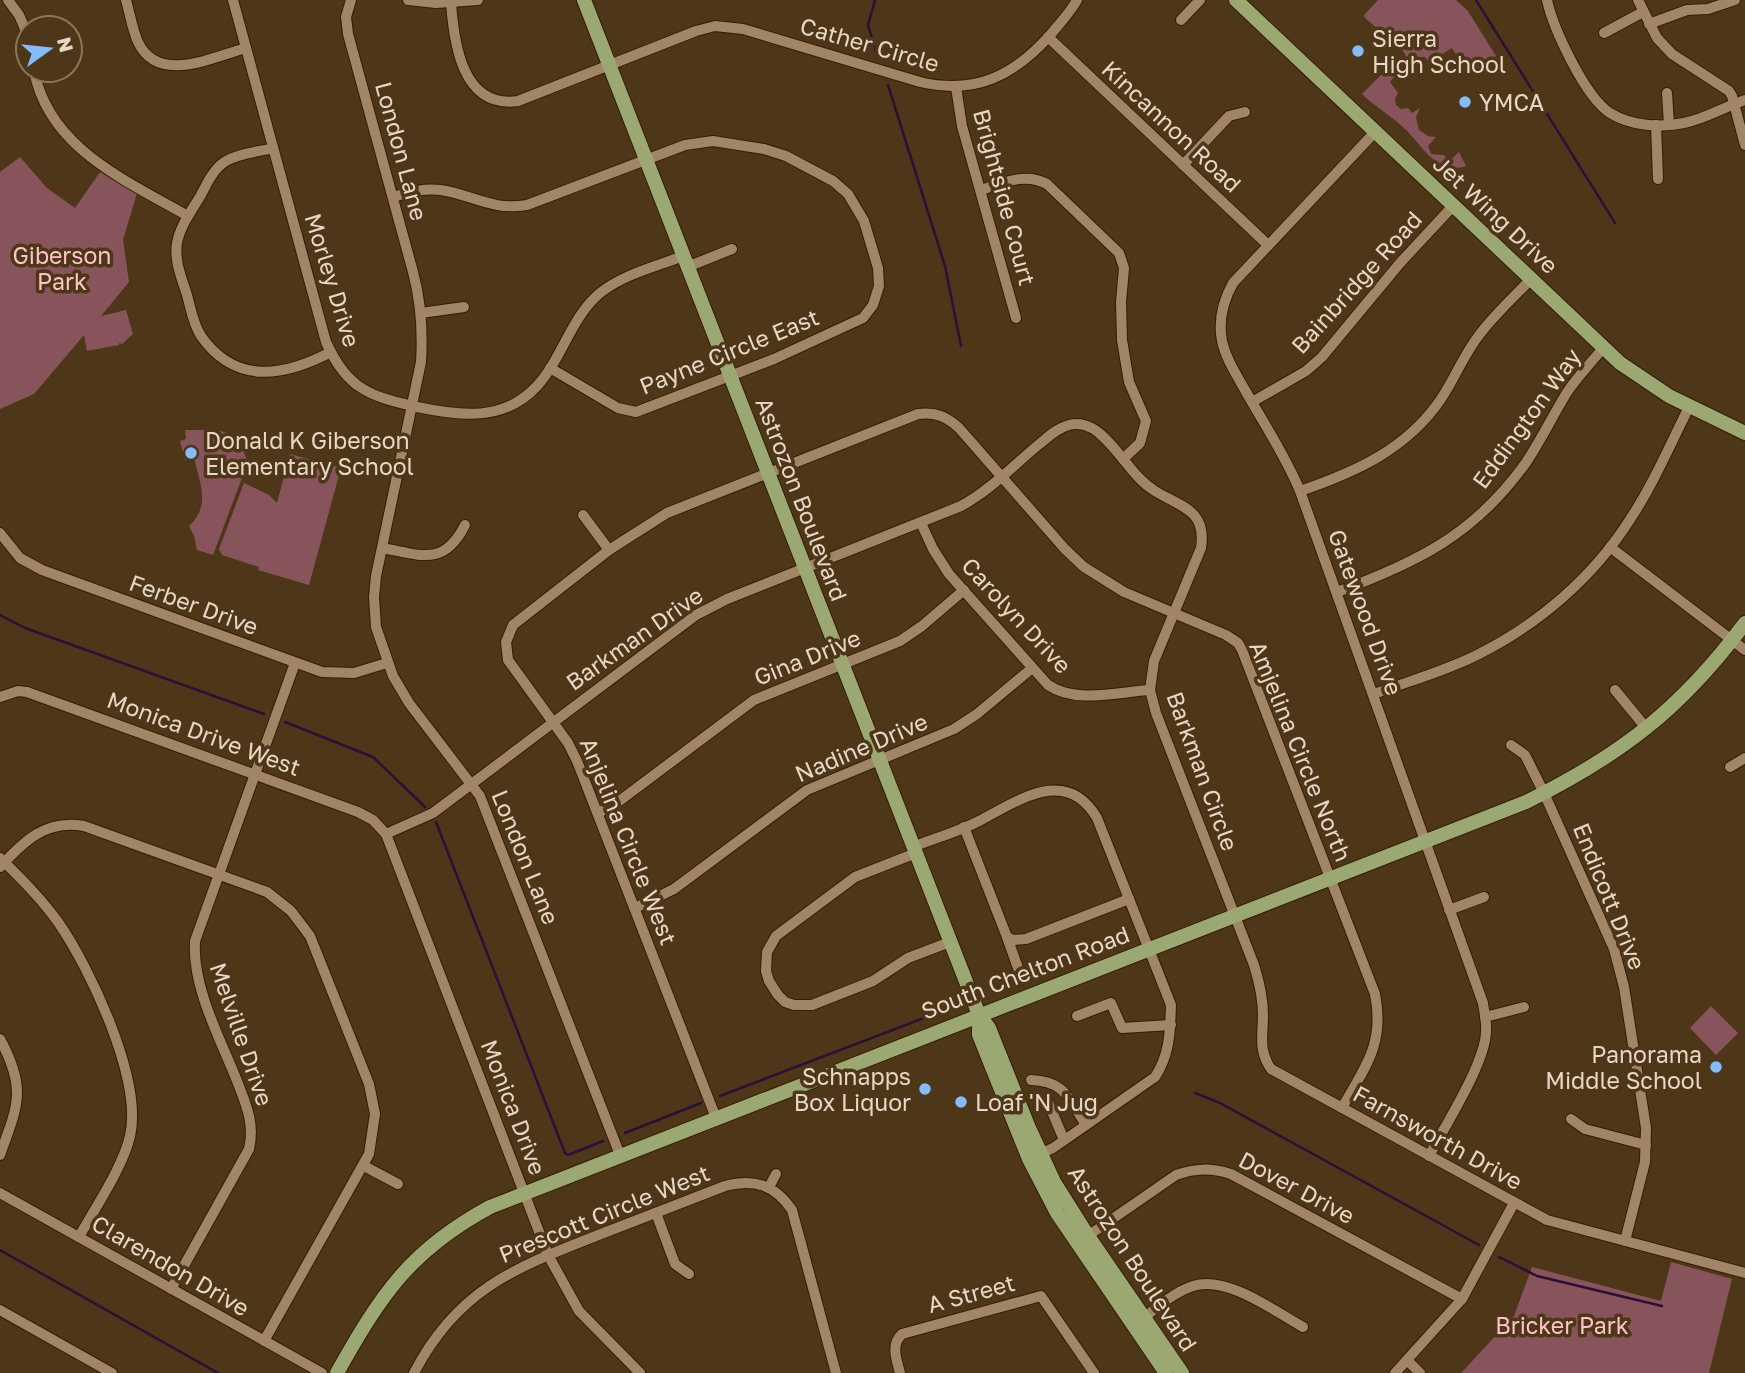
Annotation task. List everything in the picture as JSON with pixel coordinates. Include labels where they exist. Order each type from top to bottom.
[{"type":"main road","name":"Astrozon Boulevard","points":[[584,0],[979,1015],[989,1028],[1040,1154],[1082,1240]]},
{"type":"main road","name":"Jet Wing Drive","points":[[1236,0],[1603,348],[1638,376],[1689,407],[1745,433]]},
{"type":"main road","name":"South Chelton Road","points":[[337,1373],[386,1291],[413,1261],[471,1217],[525,1192],[1506,811],[1608,757],[1647,729],[1695,685],[1745,623]]},
{"type":"main road","name":"Astrozon Boulevard","points":[[979,1015],[979,1035],[1029,1159],[1057,1213],[1082,1240],[1139,1322],[1182,1373]]},
{"type":"main road","name":"Astrozon Boulevard","points":[[1139,1322],[1166,1373]]},
{"type":"street","points":[[126,0],[138,43],[151,60],[161,65],[184,65],[246,48]]},
{"type":"street","name":"Morley Drive","points":[[233,0],[323,332],[331,352],[348,376],[368,392],[392,402],[462,415],[486,414],[509,406],[529,393],[550,368],[584,311],[601,292],[623,279],[732,249]]},
{"type":"street","name":"London Lane","points":[[351,0],[346,17],[348,34],[417,288],[421,313],[421,362],[376,576],[374,612],[379,640],[387,663],[409,703],[472,783],[485,806],[620,1155]]},
{"type":"street","points":[[408,0],[451,3],[478,0]]},
{"type":"street","name":"Cather Circle","points":[[451,3],[455,41],[469,79],[481,93],[497,102],[518,101],[696,30],[724,26],[743,29],[920,82],[956,86],[978,83],[1003,75],[1022,63],[1048,37],[1077,0]]},
{"type":"street","points":[[1181,20],[1200,0]]},
{"type":"street","points":[[1547,0],[1559,37],[1574,66],[1602,107],[1622,119],[1656,125],[1686,123],[1740,102]]},
{"type":"street","points":[[1638,0],[1657,38],[1672,54],[1679,61],[1724,86],[1740,102],[1745,145]]},
{"type":"street","points":[[1649,24],[1687,10],[1708,9],[1735,0]]},
{"type":"street","points":[[1604,33],[1643,12]]},
{"type":"street","name":"Kincannon Road","points":[[1048,37],[1268,245]]},
{"type":"street","points":[[39,84],[47,107],[75,145],[106,168],[188,216]]},
{"type":"street","name":"Brightside Court","points":[[956,86],[959,115],[1016,318]]},
{"type":"street","points":[[1667,93],[1669,125]]},
{"type":"street","points":[[1183,165],[1229,116],[1245,112]]},
{"type":"street","points":[[1656,125],[1658,180]]},
{"type":"street","name":"Gatewood Drive","points":[[1375,132],[1233,283],[1223,304],[1221,338],[1225,352],[1283,453],[1300,491],[1483,1003],[1486,1030],[1478,1064],[1429,1156]]},
{"type":"street","name":"Payne Circle East","points":[[550,368],[618,408],[636,412],[730,377],[863,318],[877,295],[879,276],[864,222],[848,194],[822,174],[776,152],[712,141],[685,145],[646,160]]},
{"type":"street","points":[[273,148],[233,158],[220,166],[188,216],[180,232],[176,252],[186,292],[201,335],[224,358],[238,366],[270,373],[282,372],[296,369],[331,352]]},
{"type":"street","points":[[393,197],[415,191],[439,190],[491,205],[514,207],[539,202],[646,160]]},
{"type":"street","points":[[981,190],[1026,178],[1041,180],[1119,253],[1124,268],[1122,340],[1129,382],[1146,421],[1140,443],[1124,459]]},
{"type":"street","name":"Bainbridge Road","points":[[1252,402],[1306,371],[1322,357],[1400,263],[1452,206]]},
{"type":"street","points":[[1300,491],[1372,463],[1411,433],[1440,401],[1481,332],[1531,279]]},
{"type":"street","points":[[186,292],[198,288]]},
{"type":"street","points":[[421,313],[464,307]]},
{"type":"street","name":"Eddington Way","points":[[1337,592],[1407,565],[1467,526],[1523,466],[1567,393],[1603,348]]},
{"type":"street","points":[[1374,694],[1462,662],[1510,636],[1561,598],[1610,547],[1649,488],[1689,407]]},
{"type":"street","name":"Anjelina Circle West","points":[[716,1118],[573,751],[508,660],[508,634],[520,617],[608,550],[680,507],[918,414],[935,413],[952,421],[1001,476]]},
{"type":"street","name":"Barkman Circle","points":[[1001,476],[1052,433],[1069,425],[1084,425],[1092,428],[1107,441],[1149,487],[1184,506],[1192,512],[1199,524],[1201,548],[1154,661],[1150,690],[1156,713],[1234,916]]},
{"type":"street","name":"Barkman Drive","points":[[386,834],[424,819],[696,615],[727,599],[970,502],[1001,476]]},
{"type":"street","name":"Amjelina Circle North","points":[[1001,476],[1084,567],[1124,592],[1226,635],[1238,643],[1242,650],[1375,994],[1379,1012],[1376,1042],[1342,1108]]},
{"type":"street","points":[[583,515],[608,550]]},
{"type":"street","name":"Carolyn Drive","points":[[921,523],[938,558],[1048,685],[1063,694],[1083,695],[1150,690]]},
{"type":"street","points":[[382,548],[433,555],[456,542],[465,525]]},
{"type":"street","name":"Ferber Drive","points":[[0,533],[20,558],[42,570],[295,663],[333,674],[363,671],[387,663]]},
{"type":"street","points":[[1610,547],[1745,650]]},
{"type":"street","name":"Gina Drive","points":[[598,813],[618,802],[754,700],[911,635],[964,590]]},
{"type":"street","name":"Melville Drive","points":[[170,1289],[249,1149],[252,1138],[247,1107],[195,970],[194,957],[197,933],[295,663]]},
{"type":"street","name":"Nadine Drive","points":[[635,908],[674,889],[807,790],[942,735],[967,721],[1031,668]]},
{"type":"street","points":[[1615,690],[1647,729]]},
{"type":"street","name":"Monica Drive West","points":[[0,697],[18,691],[27,692],[367,816],[386,834]]},
{"type":"street","name":"Endicott Drive","points":[[1511,745],[1525,755],[1544,793],[1620,967],[1646,1128],[1644,1162],[1625,1241]]},
{"type":"street","points":[[1730,767],[1745,758]]},
{"type":"street","points":[[950,942],[908,958],[881,978],[812,1005],[785,1002],[769,981],[766,971],[767,952],[776,936],[855,877],[1043,791],[1070,793],[1086,803],[1097,818],[1171,1005],[1168,1052],[1155,1077],[1040,1154]]},
{"type":"street","points":[[79,1237],[125,1152],[132,1121],[131,1090],[122,1059],[82,962],[43,902],[1,862],[36,833],[47,828],[72,824],[219,873],[274,897],[291,911],[310,936],[373,1100],[374,1128],[364,1166],[264,1341]]},
{"type":"street","points":[[964,827],[1018,968]]},
{"type":"street","name":"Monica Drive","points":[[386,834],[548,1255],[579,1311],[639,1373]]},
{"type":"street","points":[[1449,910],[1484,897]]},
{"type":"street","points":[[1007,937],[1013,940],[1027,939],[1129,899]]},
{"type":"street","name":"Farnsworth Drive","points":[[1234,916],[1261,989],[1261,1045],[1264,1058],[1271,1069],[1283,1078],[1547,1220],[1565,1227],[1745,1273]]},
{"type":"street","points":[[1077,1016],[1111,1003],[1122,1028],[1171,1025]]},
{"type":"street","points":[[1485,1017],[1524,1007]]},
{"type":"street","points":[[0,1039],[13,1064],[18,1091],[16,1112],[0,1155]]},
{"type":"street","points":[[1031,1080],[1055,1084],[1068,1097],[1086,1125]]},
{"type":"street","points":[[1048,1102],[1064,1140]]},
{"type":"street","points":[[1571,1119],[1585,1129],[1646,1145]]},
{"type":"street","points":[[364,1166],[398,1184]]},
{"type":"street","name":"Dover Drive","points":[[1082,1240],[1176,1175],[1190,1170],[1217,1170],[1231,1174],[1462,1300]]},
{"type":"street","points":[[776,1174],[769,1187],[783,1197],[792,1210],[836,1373]]},
{"type":"street","name":"Prescott Circle West","points":[[414,1373],[435,1338],[470,1300],[497,1279],[548,1255],[735,1184],[752,1182],[769,1187]]},
{"type":"street","name":"Clarendon Drive","points":[[0,1193],[322,1373]]},
{"type":"street","points":[[1395,1373],[1462,1300],[1514,1203]]},
{"type":"street","points":[[656,1213],[675,1264],[689,1274]]},
{"type":"street","points":[[1139,1322],[1181,1292],[1203,1284],[1232,1288],[1303,1327]]},
{"type":"street","name":"A Street","points":[[900,1373],[895,1349],[897,1339],[902,1334],[1041,1296],[1094,1373]]},
{"type":"street","points":[[0,1310],[112,1373]]},
{"type":"street","points":[[1407,1360],[1420,1373]]},
{"type":"green space","points":[[1378,0],[1456,0],[1468,11],[1496,56],[1474,70],[1471,65],[1465,68],[1452,48],[1429,62],[1425,57],[1420,57],[1418,64],[1412,66],[1403,51],[1365,18],[1364,15]]},
{"type":"green space","points":[[1397,59],[1404,64],[1390,82],[1398,93],[1396,105],[1401,109],[1408,108],[1412,113],[1420,108],[1416,117],[1419,130],[1428,136],[1436,137],[1428,146],[1431,154],[1443,155],[1451,160],[1459,152],[1466,166],[1447,167],[1431,158],[1400,124],[1362,94]]},
{"type":"green space","name":"Giberson Park","points":[[20,157],[47,188],[75,208],[100,172],[137,193],[123,240],[129,282],[101,316],[126,310],[133,334],[122,344],[87,351],[84,335],[34,394],[0,409],[0,172]]},
{"type":"green space","points":[[185,430],[217,431],[231,435],[243,450],[248,462],[213,555],[197,550],[189,526],[200,510],[202,494],[194,458],[185,460],[180,441],[186,439]]},
{"type":"green space","points":[[290,454],[341,468],[309,585],[258,570],[259,567],[222,555],[219,549],[244,483],[269,495],[277,503]]},
{"type":"green space","points":[[1711,1006],[1738,1033],[1716,1055],[1690,1028]]},
{"type":"green space","name":"Bricker Park","points":[[1671,1262],[1732,1279],[1709,1373],[1461,1373],[1514,1316],[1532,1267],[1661,1301]]},
{"type":"waterway","points":[[875,0],[868,25],[877,55]]},
{"type":"waterway","points":[[1476,0],[1615,223]]},
{"type":"waterway","points":[[888,85],[945,266],[961,346]]},
{"type":"waterway","points":[[0,615],[25,628],[264,714]]},
{"type":"waterway","points":[[285,722],[373,757],[425,807]]},
{"type":"waterway","points":[[436,822],[565,1153],[568,1155],[603,1141]]},
{"type":"waterway","points":[[720,1096],[958,1005]]},
{"type":"waterway","points":[[1195,1093],[1220,1103],[1479,1245]]},
{"type":"waterway","points":[[625,1133],[701,1103]]},
{"type":"waterway","points":[[0,1250],[218,1373]]},
{"type":"waterway","points":[[1499,1257],[1537,1276],[1662,1306]]},
{"type":"place","name":"Sierra High School","points":[[1358,51]]},
{"type":"place","name":"YMCA","points":[[1465,102]]},
{"type":"place","name":"Donald K Giberson Elementary School","points":[[191,453]]},
{"type":"place","name":"Panorama Middle School","points":[[1716,1067]]},
{"type":"place","name":"Schnapps Box Liquor","points":[[925,1089]]},
{"type":"place","name":"Loaf 'N Jug","points":[[961,1102]]}]
